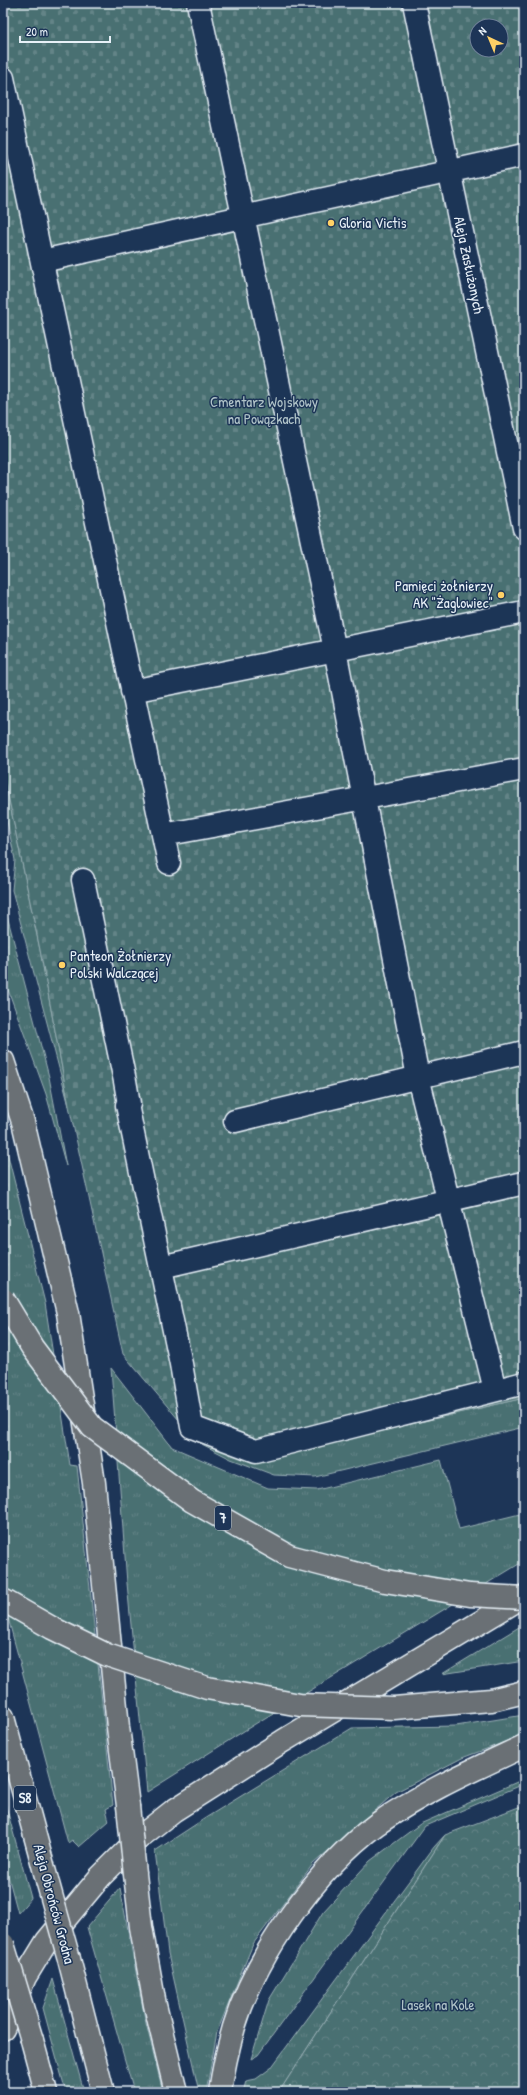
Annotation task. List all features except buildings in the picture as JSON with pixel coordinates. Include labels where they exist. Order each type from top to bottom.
[{"type":"main road","points":[[3,1060],[23,1122],[68,1313],[94,1483],[118,1728],[141,1927],[155,2005],[176,2092]]},
{"type":"main road","name":"7","points":[[3,1299],[32,1347],[92,1427],[192,1501],[290,1556],[385,1581],[470,1595],[524,1597]]},
{"type":"main road","points":[[3,2029],[25,1977],[47,1941],[100,1877],[140,1837],[173,1811],[283,1741],[524,1597]]},
{"type":"main road","points":[[3,1600],[52,1628],[107,1655],[207,1688],[300,1705],[394,1708],[491,1700],[524,1692]]},
{"type":"main road","name":"Aleja Obrońców Grodna","points":[[3,1717],[104,2092]]},
{"type":"main road","points":[[220,2092],[225,2061],[235,2026],[250,1988],[267,1953],[290,1916],[314,1886],[344,1853],[376,1825],[416,1799],[453,1779],[524,1746]]},
{"type":"main road","points":[[3,1944],[46,2092]]},
{"type":"street","points":[[198,3],[335,650],[418,1077],[495,1390]]},
{"type":"street","name":"Aleja Zasłużonych","points":[[414,3],[524,528]]},
{"type":"street","points":[[3,78],[169,863]]},
{"type":"street","points":[[42,261],[524,155]]},
{"type":"street","points":[[132,691],[524,612]]},
{"type":"street","points":[[163,835],[524,769]]},
{"type":"street","points":[[83,880],[192,1427],[256,1451],[524,1383]]},
{"type":"street","points":[[235,1121],[524,1052]]},
{"type":"street","points":[[161,1267],[524,1183]]},
{"type":"green space","name":"Cmentarz Wojskowy na Powązkach","points":[[3,3],[524,3],[524,1398],[263,1458],[190,1433],[123,1354],[69,1106],[40,950],[3,771]]},
{"type":"green space","points":[[3,771],[40,950],[69,1106],[12,890],[15,860],[7,821],[3,817]]},
{"type":"green space","points":[[3,900],[49,1077],[66,1166],[46,1094],[3,976]]},
{"type":"green space","points":[[3,1136],[45,1303],[70,1465],[77,1466],[113,1805],[106,1809],[109,1821],[79,1847],[72,1840],[68,1843],[3,1599]]},
{"type":"green space","points":[[111,1368],[172,1447],[268,1488],[317,1490],[441,1460],[459,1529],[524,1513],[524,1561],[255,1724],[147,1792],[127,1583]]},
{"type":"green space","points":[[524,1398],[524,1427],[315,1477],[274,1475],[231,1459],[190,1438],[190,1433],[263,1458]]},
{"type":"green space","points":[[524,1624],[524,1661],[442,1674]]},
{"type":"green space","points":[[524,1715],[524,1735],[462,1758],[396,1792],[313,1864],[253,1944],[217,2032],[206,2092],[199,2092],[168,1953],[155,1851],[207,1817],[352,1728],[456,1726]]},
{"type":"green space","points":[[524,1779],[524,1784],[425,1826],[258,2055],[251,2059],[269,2000],[323,1912],[370,1861],[420,1824]]},
{"type":"green space","points":[[3,1795],[31,1898],[18,1913],[3,1857]]},
{"type":"green space","name":"Lasek na Kole","points":[[524,1805],[524,2092],[279,2092],[445,1835]]},
{"type":"green space","points":[[445,1835],[279,2092],[243,2092],[246,2081],[256,2079],[271,2068],[434,1847]]},
{"type":"green space","points":[[120,1888],[145,2019],[163,2092],[134,2092],[87,1927]]},
{"type":"green space","points":[[53,1979],[84,2092],[66,2092],[43,2008]]},
{"type":"place","name":"Gloria Victis","points":[[331,223]]},
{"type":"place","name":"Pamięci żołnierzy AK \"Żaglowiec\"","points":[[501,595]]},
{"type":"place","name":"Panteon Żołnierzy Polski Walczącej","points":[[62,965]]}]
